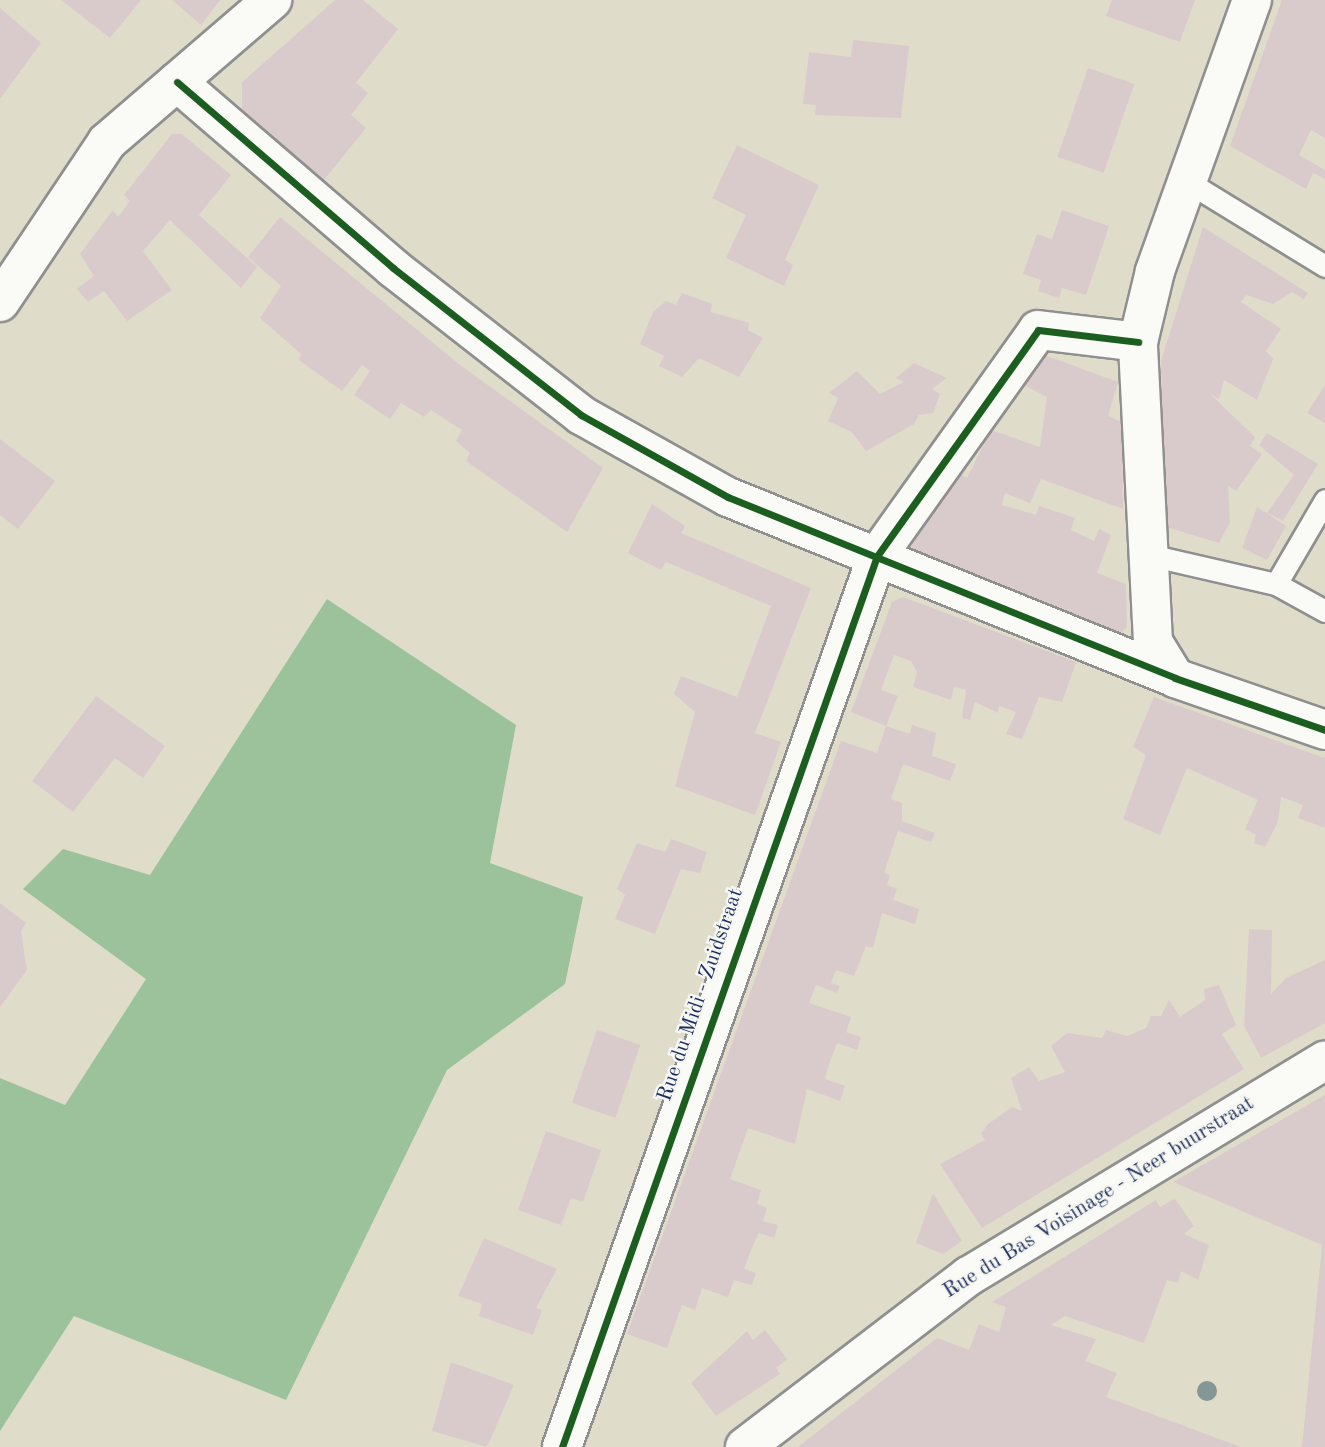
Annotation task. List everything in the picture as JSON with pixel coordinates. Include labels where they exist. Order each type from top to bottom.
[{"type":"street","points":[[0,302],[107,142],[272,0]]},
{"type":"street","points":[[1175,678],[1153,642],[1145,554],[1138,342],[1188,182],[1252,0]]},
{"type":"street","points":[[177,82],[393,268],[581,415],[728,497],[1175,678],[1325,730]]},
{"type":"street","name":"Rue du Midi - Zuidstraat","points":[[562,1447],[877,556],[1038,330],[1138,342]]},
{"type":"street","name":"Rue du Bas Voisinage - Neer buurstraat","points":[[745,1447],[970,1276],[1325,1060]]},
{"type":"lane","points":[[1188,182],[1325,266]]},
{"type":"lane","points":[[1276,584],[1325,500]]},
{"type":"lane","points":[[1145,554],[1276,584],[1325,611]]},
{"type":"green space","points":[[327,599],[516,725],[490,863],[583,897],[565,984],[447,1070],[286,1400],[74,1316],[0,1431],[0,1078],[65,1105],[146,979],[23,889],[63,849],[150,875]]},
{"type":"building","points":[[61,0],[141,0],[110,38]]},
{"type":"building","points":[[172,0],[220,0],[201,25]]},
{"type":"building","points":[[335,0],[363,0],[398,29],[356,83],[368,93],[351,115],[366,128],[324,180],[242,114],[242,82]]},
{"type":"building","points":[[1112,0],[1195,0],[1180,42],[1106,16]]},
{"type":"building","points":[[1282,0],[1325,0],[1325,138],[1311,130],[1299,155],[1325,170],[1325,179],[1313,173],[1306,189],[1230,146]]},
{"type":"building","points":[[0,8],[41,43],[0,99]]},
{"type":"building","points":[[853,40],[909,46],[901,118],[815,115],[816,105],[803,104],[809,52],[851,57]]},
{"type":"building","points":[[1088,68],[1134,84],[1104,173],[1057,157]]},
{"type":"building","points":[[172,134],[182,134],[231,175],[199,215],[257,267],[241,288],[170,220],[143,251],[172,290],[127,321],[104,291],[88,302],[77,289],[94,276],[80,254],[113,210],[118,217],[130,201],[124,195]]},
{"type":"building","points":[[737,145],[819,185],[785,260],[793,265],[784,286],[726,258],[746,215],[712,198]]},
{"type":"building","points":[[1062,210],[1109,226],[1086,295],[1062,288],[1059,298],[1038,291],[1041,280],[1023,274],[1037,234],[1052,239]]},
{"type":"building","points":[[280,217],[460,365],[603,468],[567,532],[466,461],[470,453],[456,441],[462,430],[431,410],[424,417],[401,403],[390,419],[354,395],[370,371],[362,365],[342,391],[299,360],[301,354],[260,318],[281,286],[248,257]]},
{"type":"building","points":[[1203,227],[1308,293],[1304,299],[1292,292],[1273,304],[1246,295],[1241,302],[1281,329],[1266,351],[1273,359],[1257,400],[1224,380],[1219,399],[1209,393],[1255,437],[1250,446],[1262,454],[1236,491],[1228,486],[1230,522],[1219,543],[1166,527],[1161,361]]},
{"type":"building","points":[[682,293],[712,304],[711,312],[749,323],[748,330],[763,338],[739,377],[699,358],[682,377],[659,366],[664,356],[640,344],[653,312],[666,301],[676,305]]},
{"type":"building","points":[[1047,356],[1118,382],[1108,416],[1122,422],[1123,509],[1041,479],[1030,503],[1005,493],[1002,505],[1036,515],[1039,506],[1075,518],[1071,530],[1094,541],[1099,529],[1111,535],[1097,573],[1126,584],[1127,627],[1119,635],[914,555],[912,545],[961,475],[967,478],[991,430],[1040,447],[1047,397],[1018,382]]},
{"type":"building","points":[[914,363],[947,378],[932,389],[940,394],[933,413],[919,415],[914,424],[866,451],[852,432],[828,421],[838,398],[829,393],[857,371],[880,394],[904,382],[896,378]]},
{"type":"building","points":[[1325,385],[1325,423],[1307,413]]},
{"type":"building","points":[[1267,433],[1318,464],[1283,521],[1267,513],[1294,475],[1259,445]]},
{"type":"building","points":[[0,439],[55,481],[18,529],[0,515]]},
{"type":"building","points":[[652,504],[685,526],[681,533],[811,588],[755,733],[781,742],[755,815],[675,786],[695,712],[674,694],[681,676],[737,697],[771,606],[666,562],[661,570],[628,553]]},
{"type":"building","points":[[1257,507],[1286,526],[1267,560],[1242,548]]},
{"type":"building","points":[[903,597],[1076,662],[1062,702],[1039,697],[1022,739],[1006,734],[1016,712],[999,706],[998,713],[975,702],[970,720],[962,718],[966,690],[954,687],[951,700],[913,687],[917,672],[911,661],[894,655],[881,690],[898,696],[886,726],[851,712],[892,602]]},
{"type":"building","points":[[96,696],[165,746],[143,778],[115,758],[73,812],[32,781]]},
{"type":"building","points":[[1154,697],[1325,758],[1325,828],[1298,818],[1303,805],[1281,797],[1278,822],[1265,847],[1254,843],[1256,835],[1245,829],[1258,800],[1187,768],[1160,835],[1123,819],[1146,755],[1133,747]]},
{"type":"building","points":[[912,725],[936,733],[932,756],[956,764],[950,781],[903,764],[891,799],[902,803],[902,821],[935,833],[931,842],[898,831],[884,873],[890,875],[887,885],[897,889],[893,900],[919,909],[915,924],[882,913],[873,948],[866,946],[854,976],[836,970],[831,983],[840,986],[837,993],[816,985],[809,1003],[851,1017],[846,1032],[861,1037],[857,1050],[837,1043],[827,1070],[825,1079],[845,1086],[840,1101],[807,1089],[795,1144],[748,1128],[730,1179],[761,1190],[757,1204],[767,1208],[763,1221],[778,1225],[774,1238],[759,1233],[753,1245],[744,1269],[756,1273],[752,1285],[734,1280],[728,1297],[702,1288],[695,1310],[682,1305],[667,1348],[627,1334],[841,741],[877,753],[886,726],[910,734]]},
{"type":"building","points":[[671,839],[707,852],[700,873],[681,869],[655,934],[615,919],[625,895],[617,889],[637,843],[665,852]]},
{"type":"building","points":[[0,903],[26,923],[21,931],[27,970],[0,1007]]},
{"type":"building","points":[[1249,929],[1272,930],[1271,994],[1286,978],[1325,960],[1325,1023],[1261,1058],[1244,1026]]},
{"type":"building","points":[[1219,985],[1236,1025],[1222,1034],[1244,1069],[982,1228],[940,1164],[985,1140],[981,1134],[988,1124],[1012,1107],[1022,1111],[1011,1078],[1029,1067],[1039,1081],[1065,1072],[1051,1046],[1067,1033],[1102,1038],[1106,1030],[1127,1036],[1146,1028],[1151,1016],[1161,1016],[1169,1000],[1180,1017],[1205,1000],[1204,989]]},
{"type":"building","points":[[597,1030],[640,1045],[615,1118],[572,1103]]},
{"type":"building","points":[[1325,1095],[1325,1447],[1302,1447],[1322,1245],[1173,1182]]},
{"type":"building","points":[[546,1131],[601,1150],[583,1202],[571,1198],[561,1225],[518,1210]]},
{"type":"building","points":[[933,1193],[962,1241],[943,1254],[916,1243]]},
{"type":"building","points":[[1175,1199],[1194,1226],[1184,1234],[1209,1245],[1198,1280],[1181,1271],[1178,1283],[1167,1280],[1144,1343],[1065,1316],[1051,1325],[1096,1339],[1085,1361],[1117,1373],[1106,1397],[1241,1447],[798,1447],[937,1338],[969,1350],[979,1324],[999,1332],[1006,1307],[992,1302],[1156,1200],[1160,1207]]},
{"type":"building","points":[[484,1238],[557,1269],[536,1308],[542,1310],[533,1335],[479,1316],[482,1304],[458,1296]]},
{"type":"building","points":[[765,1330],[787,1359],[776,1368],[780,1374],[716,1416],[691,1383],[747,1331],[753,1340]]},
{"type":"building","points":[[451,1362],[514,1385],[487,1447],[432,1431]]},
{"type":"cycle path","points":[[177,82],[393,268],[581,415],[728,497],[1175,678],[1325,730]]},
{"type":"cycle path","points":[[562,1447],[877,556],[1038,330],[1138,342]]}]
